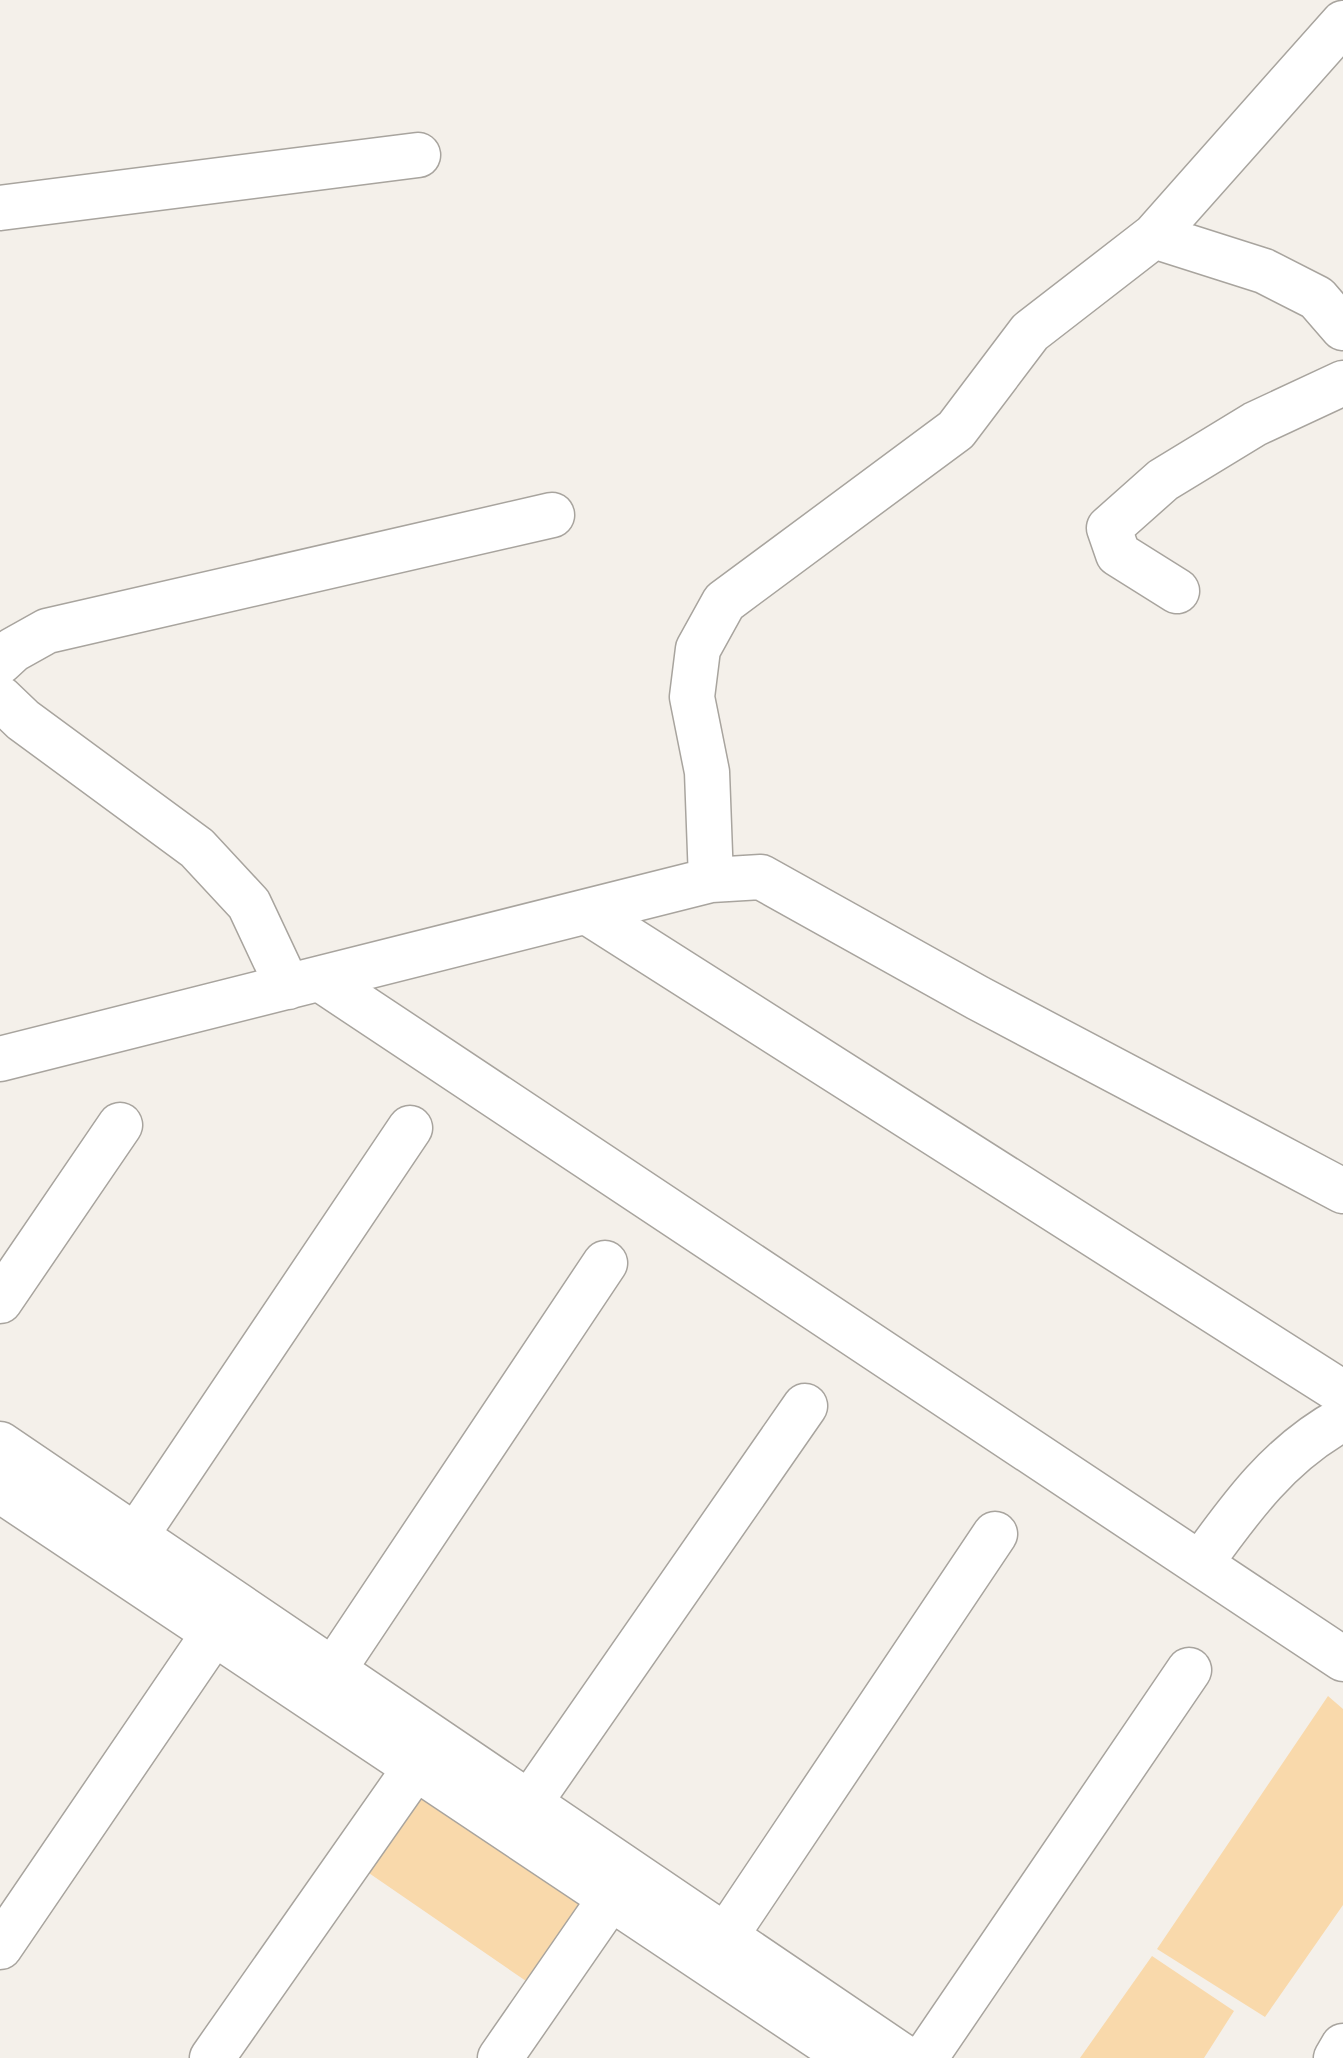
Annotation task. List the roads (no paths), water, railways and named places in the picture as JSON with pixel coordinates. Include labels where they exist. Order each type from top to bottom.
[{"type":"street","points":[[711,880],[707,772],[692,697],[698,649],[724,602],[956,430],[1030,332],[1154,236],[1343,23]]},
{"type":"street","points":[[0,208],[418,155]]},
{"type":"street","points":[[1154,236],[1264,271],[1317,298],[1343,328]]},
{"type":"street","points":[[1177,591],[1118,554],[1109,528],[1163,480],[1255,424],[1343,383]]},
{"type":"street","points":[[0,662],[13,650],[47,631],[552,515]]},
{"type":"street","points":[[0,698],[23,720],[197,848],[249,904],[304,983],[1343,1659]]},
{"type":"street","points":[[0,1059],[711,880],[761,877],[978,998],[1343,1191]]},
{"type":"street","points":[[587,912],[1343,1393]]},
{"type":"street","points":[[0,1301],[120,1125]]},
{"type":"street","points":[[125,1551],[410,1128]]},
{"type":"street","points":[[323,1685],[605,1263]]},
{"type":"street","points":[[519,1817],[805,1406]]},
{"type":"street","points":[[1200,1564],[1248,1496],[1308,1438],[1343,1419]]},
{"type":"street","points":[[0,1444],[13,1496],[125,1551],[225,1618],[716,1950],[809,2031],[850,2058]]},
{"type":"street","points":[[716,1950],[995,1534]]},
{"type":"street","points":[[0,1947],[225,1618]]},
{"type":"street","points":[[925,2058],[1189,1670]]},
{"type":"street","points":[[212,2058],[425,1753]]},
{"type":"street","points":[[500,2058],[620,1884]]},
{"type":"street","points":[[809,2031],[905,2058]]},
{"type":"street","points":[[1336,2058],[1343,2046]]}]
